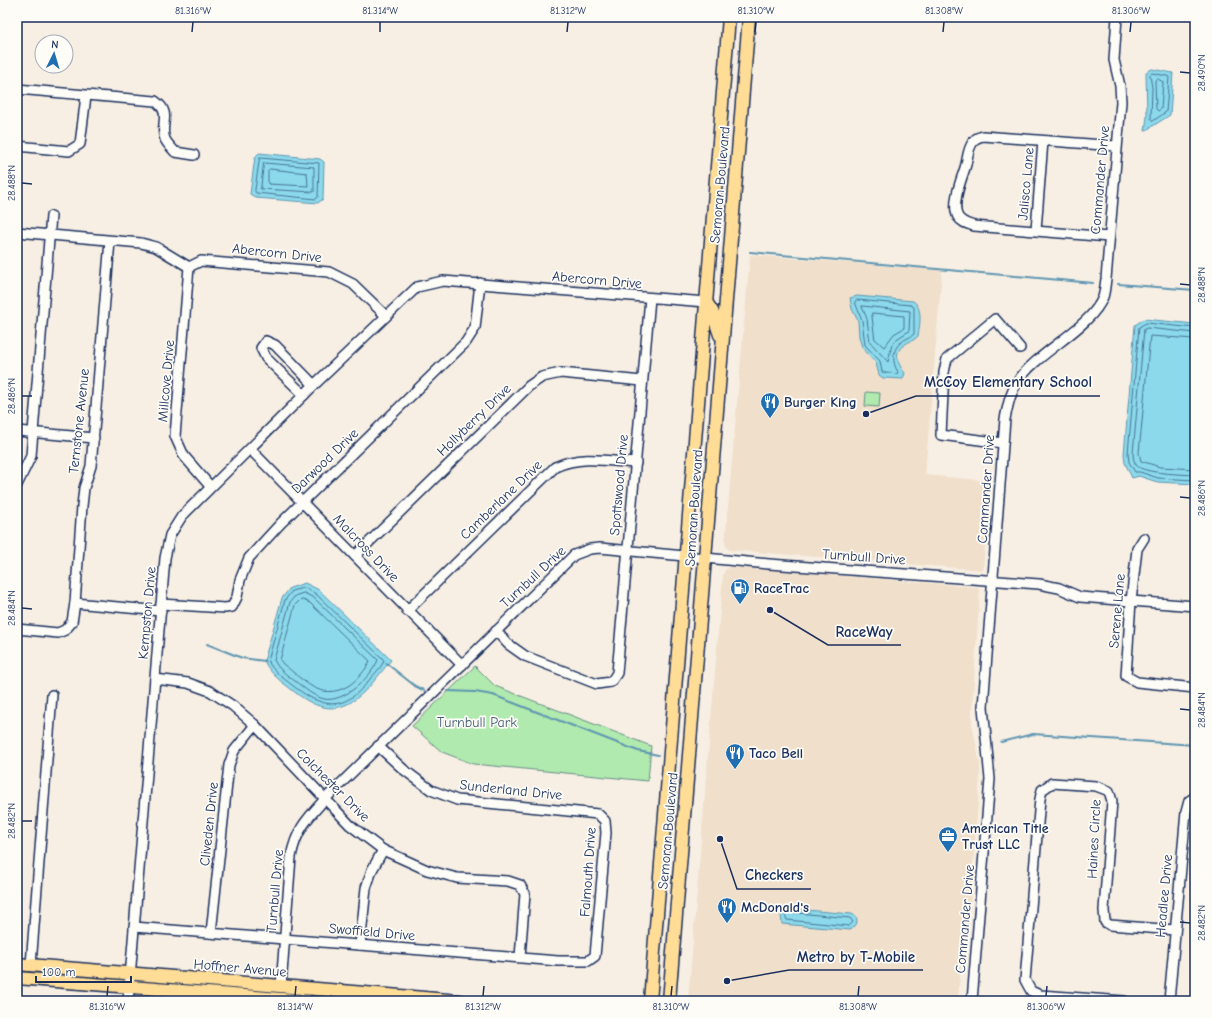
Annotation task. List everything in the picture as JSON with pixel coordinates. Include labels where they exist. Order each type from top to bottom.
[{"type":"main road","name":"Semoran Boulevard","points":[[650,1001],[729,17]]},
{"type":"main road","name":"Semoran Boulevard","points":[[669,1001],[749,17]]},
{"type":"main road","points":[[710,261],[712,282],[717,292],[726,300]]},
{"type":"main road","points":[[706,302],[714,316],[722,344]]},
{"type":"main road","points":[[670,754],[675,774],[687,791]]},
{"type":"main road","name":"Hoffner Avenue","points":[[17,965],[32,965],[265,998],[307,1001]]},
{"type":"main road","name":"Hoffner Avenue","points":[[17,978],[130,980],[281,986],[460,1001]]},
{"type":"main road","points":[[265,998],[269,993],[276,990],[343,996],[351,992]]},
{"type":"street","name":"Commander Drive","points":[[972,1001],[989,800],[989,760],[982,707],[1003,443],[1008,405],[1012,392],[1019,380],[1031,367],[1086,319],[1099,304],[1105,289],[1116,146],[1121,102],[1120,86],[1114,60],[1117,17]]},
{"type":"street","points":[[17,89],[155,101],[161,105],[165,112],[165,139],[175,152],[194,155]]},
{"type":"street","points":[[17,146],[69,151],[80,144],[86,96]]},
{"type":"street","points":[[1109,237],[974,226],[965,223],[958,217],[956,211],[959,181],[965,168],[968,148],[974,139],[983,136],[1116,146]]},
{"type":"street","name":"Jalisco Lane","points":[[1036,230],[1043,141]]},
{"type":"street","points":[[17,485],[31,456],[51,216]]},
{"type":"street","points":[[17,232],[141,243],[156,247],[189,267]]},
{"type":"street","name":"Ternstone Avenue","points":[[17,629],[58,634],[65,630],[72,622],[75,603],[84,488],[92,466],[110,241]]},
{"type":"street","name":"Abercorn Drive","points":[[189,267],[201,260],[329,272],[353,284],[385,316],[417,287],[443,281],[706,302]]},
{"type":"street","name":"Millcove Drive","points":[[189,267],[175,436],[184,456],[210,486]]},
{"type":"street","name":"Darwood Drive","points":[[75,603],[161,607],[225,608],[232,606],[237,597],[240,580],[248,558],[466,342],[475,328],[480,284]]},
{"type":"street","name":"Spottswood Drive","points":[[496,631],[508,644],[525,656],[597,684],[611,682],[618,673],[650,298]]},
{"type":"street","name":"Kempston Drive","points":[[128,1001],[165,558],[170,535],[182,516],[210,486],[385,316]]},
{"type":"street","points":[[1003,443],[941,435],[944,372],[947,359],[995,319],[1020,348]]},
{"type":"street","points":[[304,395],[266,358],[261,348],[266,341],[275,345],[314,385]]},
{"type":"street","name":"Hollyberry Drive","points":[[355,556],[529,386],[542,377],[561,373],[642,381]]},
{"type":"street","points":[[17,431],[94,438]]},
{"type":"street","name":"Malcross Drive","points":[[250,448],[407,611],[462,665]]},
{"type":"street","name":"Camberlane Drive","points":[[407,611],[555,467],[569,461],[588,459],[636,463]]},
{"type":"street","name":"Serene Lane","points":[[1144,538],[1137,549],[1131,601],[1126,676],[1136,682],[1195,688]]},
{"type":"street","name":"Turnbull Drive","points":[[281,986],[291,857],[295,840],[303,824],[325,799],[378,746],[574,555],[590,548],[1039,584],[1059,588],[1080,597],[1195,606]]},
{"type":"street","name":"Colchester Drive","points":[[155,680],[188,683],[210,691],[233,706],[255,726],[350,825],[383,850],[427,870],[450,876],[508,881],[520,885],[525,894],[520,957]]},
{"type":"street","points":[[32,965],[52,695]]},
{"type":"street","name":"Cliveden Drive","points":[[212,933],[229,765],[234,751],[255,726]]},
{"type":"street","name":"Sunderland Drive","points":[[378,746],[403,769],[431,790],[457,800],[587,812]]},
{"type":"street","name":"Haines Circle","points":[[1100,1000],[1040,995],[1030,991],[1025,980],[1040,798],[1042,790],[1052,783],[1096,786],[1109,791],[1112,801],[1104,910],[1105,922],[1110,925],[1175,930]]},
{"type":"street","name":"Headlee Drive","points":[[1169,1001],[1186,812],[1189,802],[1195,797]]},
{"type":"street","name":"Falmouth Drive","points":[[587,812],[598,814],[605,820],[606,833],[597,946]]},
{"type":"street","points":[[360,945],[366,888],[372,870],[383,850]]},
{"type":"street","name":"Swoffield Drive","points":[[134,927],[578,962],[588,961],[595,956],[597,946]]},
{"type":"street","points":[[1100,1000],[1124,1001]]},
{"type":"shaded area","points":[[750,255],[942,270],[925,475],[990,481],[983,570],[730,550],[727,548],[725,542]]},
{"type":"shaded area","points":[[730,567],[976,587],[980,591],[972,723],[980,764],[980,779],[967,940],[963,940],[958,1001],[688,1001],[723,574],[725,570]]},
{"type":"shaded area","points":[[136,989],[176,993],[175,1001],[135,1001]]},
{"type":"green space","points":[[866,392],[880,393],[879,407],[865,406]]},
{"type":"green space","name":"Turnbull Park","points":[[475,666],[495,686],[651,746],[648,781],[473,764],[442,752],[412,726]]},
{"type":"water","points":[[1152,69],[1173,73],[1170,115],[1145,131],[1147,116],[1146,72]]},
{"type":"water","points":[[259,153],[320,159],[324,162],[323,199],[318,203],[256,198],[250,194],[255,157]]},
{"type":"water","points":[[857,296],[913,301],[918,307],[920,317],[918,336],[901,348],[898,355],[900,366],[905,373],[903,379],[883,378],[879,375],[876,363],[862,347],[859,337],[858,321],[852,309],[850,298]]},
{"type":"water","points":[[1144,319],[1195,324],[1195,484],[1157,482],[1139,476],[1132,478],[1125,463],[1124,454],[1135,325]]},
{"type":"water","points":[[305,583],[319,590],[391,660],[361,695],[350,703],[338,707],[326,708],[312,703],[296,693],[270,671],[264,661],[282,598],[290,588]]},
{"type":"water","points":[[783,908],[852,914],[856,917],[857,923],[850,930],[782,924],[781,915]]},
{"type":"waterway","points":[[750,252],[1093,283]]},
{"type":"waterway","points":[[1118,284],[1195,290]]},
{"type":"waterway","points":[[207,644],[242,658],[265,661]]},
{"type":"waterway","points":[[386,663],[415,686],[425,691]]},
{"type":"waterway","points":[[448,691],[475,692],[493,695],[638,751],[658,755]]},
{"type":"waterway","points":[[1001,742],[1033,734],[1195,745]]},
{"type":"place","name":"McCoy Elementary School","points":[[866,414]]},
{"type":"place","name":"Burger King","points":[[770,419]]},
{"type":"place","name":"RaceTrac","points":[[740,605]]},
{"type":"place","name":"RaceWay","points":[[770,610]]},
{"type":"place","name":"Taco Bell","points":[[735,770]]},
{"type":"place","name":"Checkers","points":[[720,839]]},
{"type":"place","name":"American Title Trust LLC","points":[[948,853]]},
{"type":"place","name":"McDonald's","points":[[727,924]]},
{"type":"place","name":"Metro by T-Mobile","points":[[727,981]]}]
